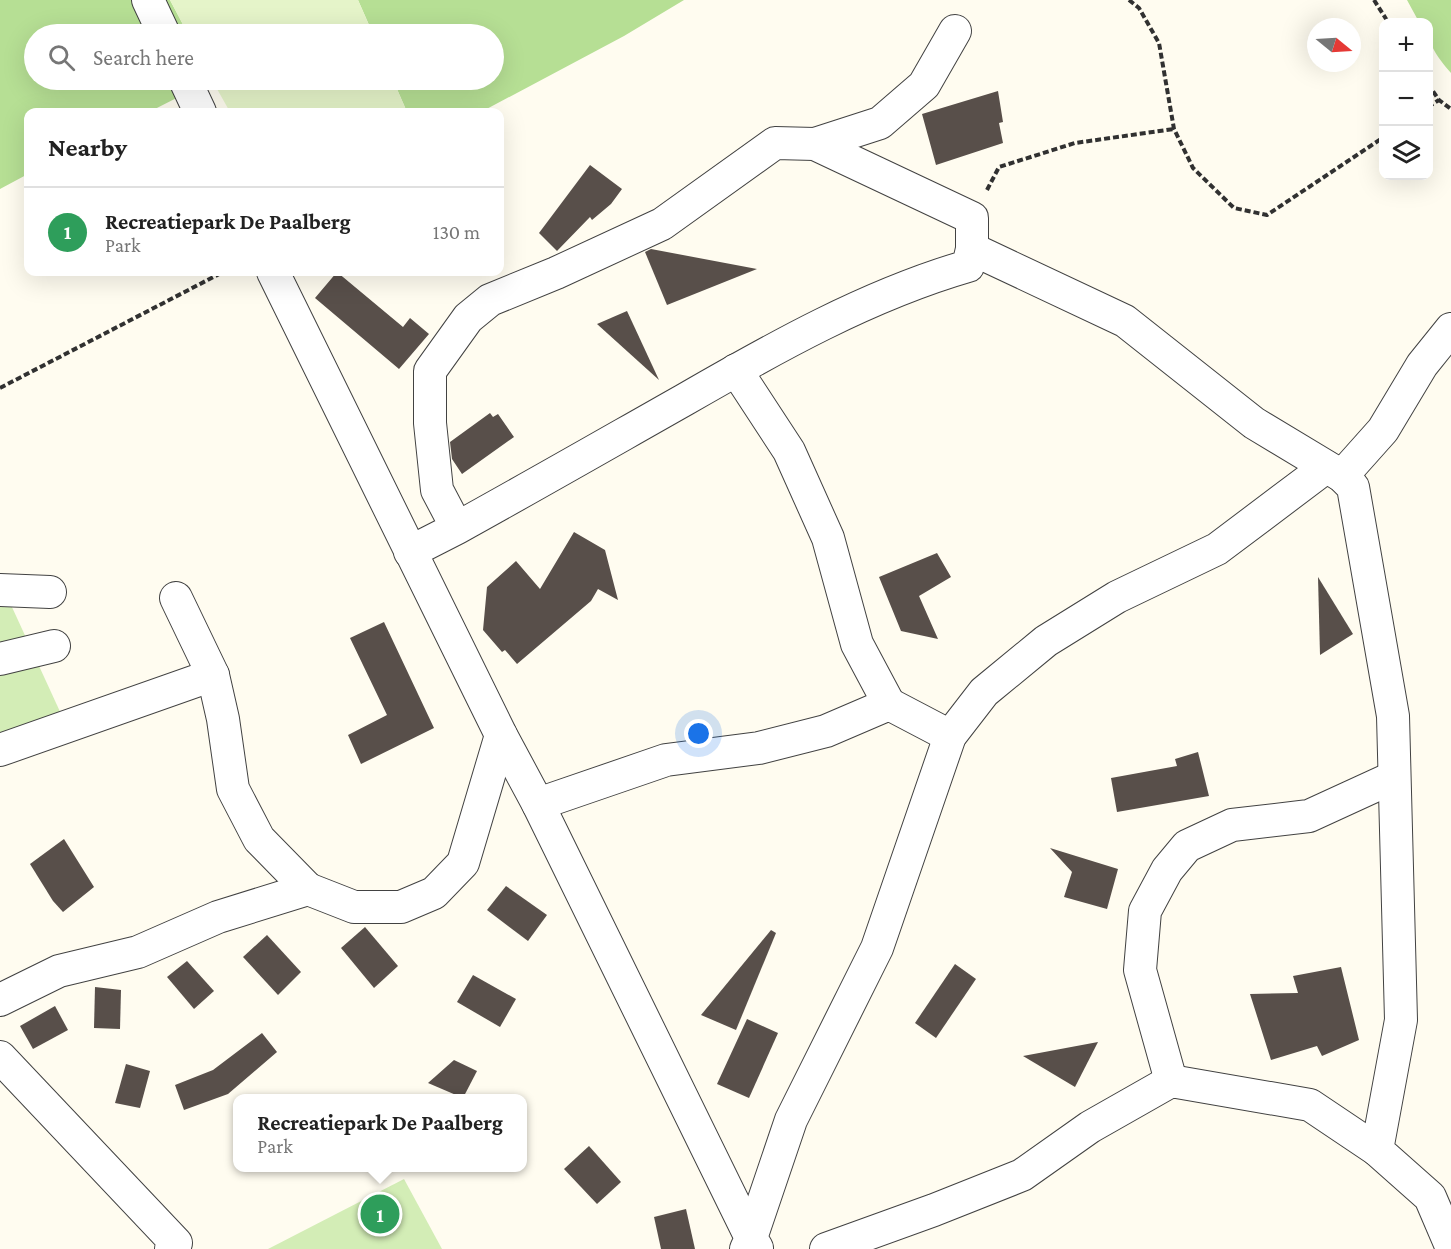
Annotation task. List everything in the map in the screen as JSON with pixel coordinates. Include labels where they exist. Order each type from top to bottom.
[{"type":"street","points":[[148,0],[159,24]]},
{"type":"street","points":[[458,528],[437,490],[430,423],[430,371],[468,318],[490,300],[556,273],[662,224],[775,143],[814,144],[880,123],[924,85],[955,31]]},
{"type":"street","points":[[190,90],[198,108]]},
{"type":"street","points":[[410,552],[458,528],[736,370],[836,317],[939,274],[968,266],[972,249],[972,218],[814,144]]},
{"type":"street","points":[[972,249],[1125,321],[1254,423],[1334,472],[1353,487],[1394,716],[1401,1020],[1377,1150]]},
{"type":"street","points":[[275,276],[501,735],[538,804],[752,1245]]},
{"type":"street","points":[[752,1245],[791,1120],[877,948],[950,736],[984,692],[1046,641],[1117,597],[1217,549],[1334,472],[1383,430],[1422,365],[1451,329]]},
{"type":"street","points":[[736,370],[789,451],[828,538],[857,644],[889,704],[950,736]]},
{"type":"street","points":[[0,590],[50,592]]},
{"type":"street","points":[[177,598],[213,675],[223,719],[234,789],[259,839],[308,889],[354,907],[401,907],[434,892],[463,863],[501,735]]},
{"type":"street","points":[[0,659],[54,646]]},
{"type":"street","points":[[0,750],[213,675]]},
{"type":"street","points":[[538,804],[666,760],[759,748],[826,731],[889,704]]},
{"type":"street","points":[[1171,1081],[1140,970],[1145,911],[1167,870],[1187,846],[1232,825],[1309,816],[1395,777]]},
{"type":"street","points":[[0,1000],[59,971],[138,952],[218,917],[308,889]]},
{"type":"street","points":[[0,1057],[176,1243],[171,1249]]},
{"type":"street","points":[[826,1249],[1022,1175],[1090,1127],[1171,1081],[1310,1105],[1377,1150],[1430,1197],[1451,1246]]},
{"type":"path","points":[[1130,0],[1138,8],[1159,43],[1174,129],[1193,168],[1234,208],[1267,215],[1379,140]]},
{"type":"path","points":[[1374,0],[1385,18]]},
{"type":"path","points":[[1433,91],[1439,100],[1451,109]]},
{"type":"path","points":[[1433,103],[1439,100]]},
{"type":"path","points":[[972,218],[999,167],[1075,143],[1174,129]]},
{"type":"path","points":[[0,388],[216,276]]},
{"type":"green space","points":[[0,0],[170,0],[183,24],[24,24],[24,90],[192,90],[157,108],[24,108],[24,176],[0,189]]},
{"type":"green space","points":[[170,0],[358,0],[369,24],[183,24]]},
{"type":"green space","points":[[358,0],[684,0],[624,36],[489,108],[405,108],[397,90],[504,90],[504,24],[369,24]]},
{"type":"green space","points":[[1407,0],[1451,0],[1451,73],[1433,48],[1433,18],[1417,18]]},
{"type":"green space","points":[[218,90],[397,90],[405,108],[228,108]]},
{"type":"green space","points":[[0,581],[62,716],[0,746]]},
{"type":"green space","points":[[404,1179],[442,1249],[268,1249]]},
{"type":"building","points":[[998,91],[1003,122],[999,123],[1003,143],[936,165],[922,114]]},
{"type":"building","points":[[590,165],[622,189],[611,204],[592,220],[590,217],[557,251],[539,233]]},
{"type":"building","points":[[651,249],[757,269],[667,305],[645,252]]},
{"type":"building","points":[[334,276],[342,276],[403,327],[410,318],[429,334],[399,369],[315,298]]},
{"type":"building","points":[[627,311],[659,380],[597,324]]},
{"type":"building","points":[[490,413],[493,417],[498,414],[514,437],[462,474],[452,459],[450,442]]},
{"type":"building","points":[[574,532],[605,550],[618,600],[598,589],[591,601],[517,664],[505,650],[502,652],[483,630],[487,587],[516,561],[540,589]]},
{"type":"building","points":[[937,553],[951,577],[919,596],[938,639],[901,631],[879,577]]},
{"type":"building","points":[[1318,577],[1353,634],[1320,655]]},
{"type":"building","points":[[384,622],[434,728],[361,764],[348,735],[387,715],[350,638]]},
{"type":"building","points":[[1198,752],[1209,796],[1117,812],[1111,778],[1177,766],[1175,759]]},
{"type":"building","points":[[64,839],[94,887],[63,912],[53,901],[30,864]]},
{"type":"building","points":[[1050,848],[1118,869],[1107,909],[1064,897],[1072,872]]},
{"type":"building","points":[[506,886],[547,915],[528,941],[487,910]]},
{"type":"building","points":[[365,927],[398,966],[374,988],[341,948]]},
{"type":"building","points":[[771,930],[776,933],[736,1030],[701,1015]]},
{"type":"building","points":[[267,935],[301,972],[278,995],[243,957]]},
{"type":"building","points":[[187,961],[214,991],[194,1009],[167,977]]},
{"type":"building","points":[[955,964],[976,979],[936,1038],[915,1023]]},
{"type":"building","points":[[1341,967],[1359,1040],[1322,1056],[1317,1046],[1271,1060],[1250,994],[1298,993],[1293,976]]},
{"type":"building","points":[[473,975],[516,999],[500,1027],[457,1002]]},
{"type":"building","points":[[95,987],[121,990],[120,1029],[94,1028]]},
{"type":"building","points":[[55,1006],[68,1030],[33,1049],[20,1026]]},
{"type":"building","points":[[747,1019],[778,1033],[749,1098],[717,1084]]},
{"type":"building","points":[[262,1033],[277,1052],[228,1094],[184,1110],[175,1085],[213,1070]]},
{"type":"building","points":[[1098,1042],[1075,1087],[1023,1056]]},
{"type":"building","points":[[454,1060],[477,1071],[465,1094],[454,1094],[428,1083]]},
{"type":"building","points":[[126,1064],[150,1071],[140,1108],[115,1103]]},
{"type":"building","points":[[589,1146],[621,1182],[597,1204],[564,1169]]},
{"type":"building","points":[[686,1209],[695,1249],[661,1249],[654,1217]]},
{"type":"place","name":"Recreatiepark De Paalberg","points":[[380,1214]]}]
